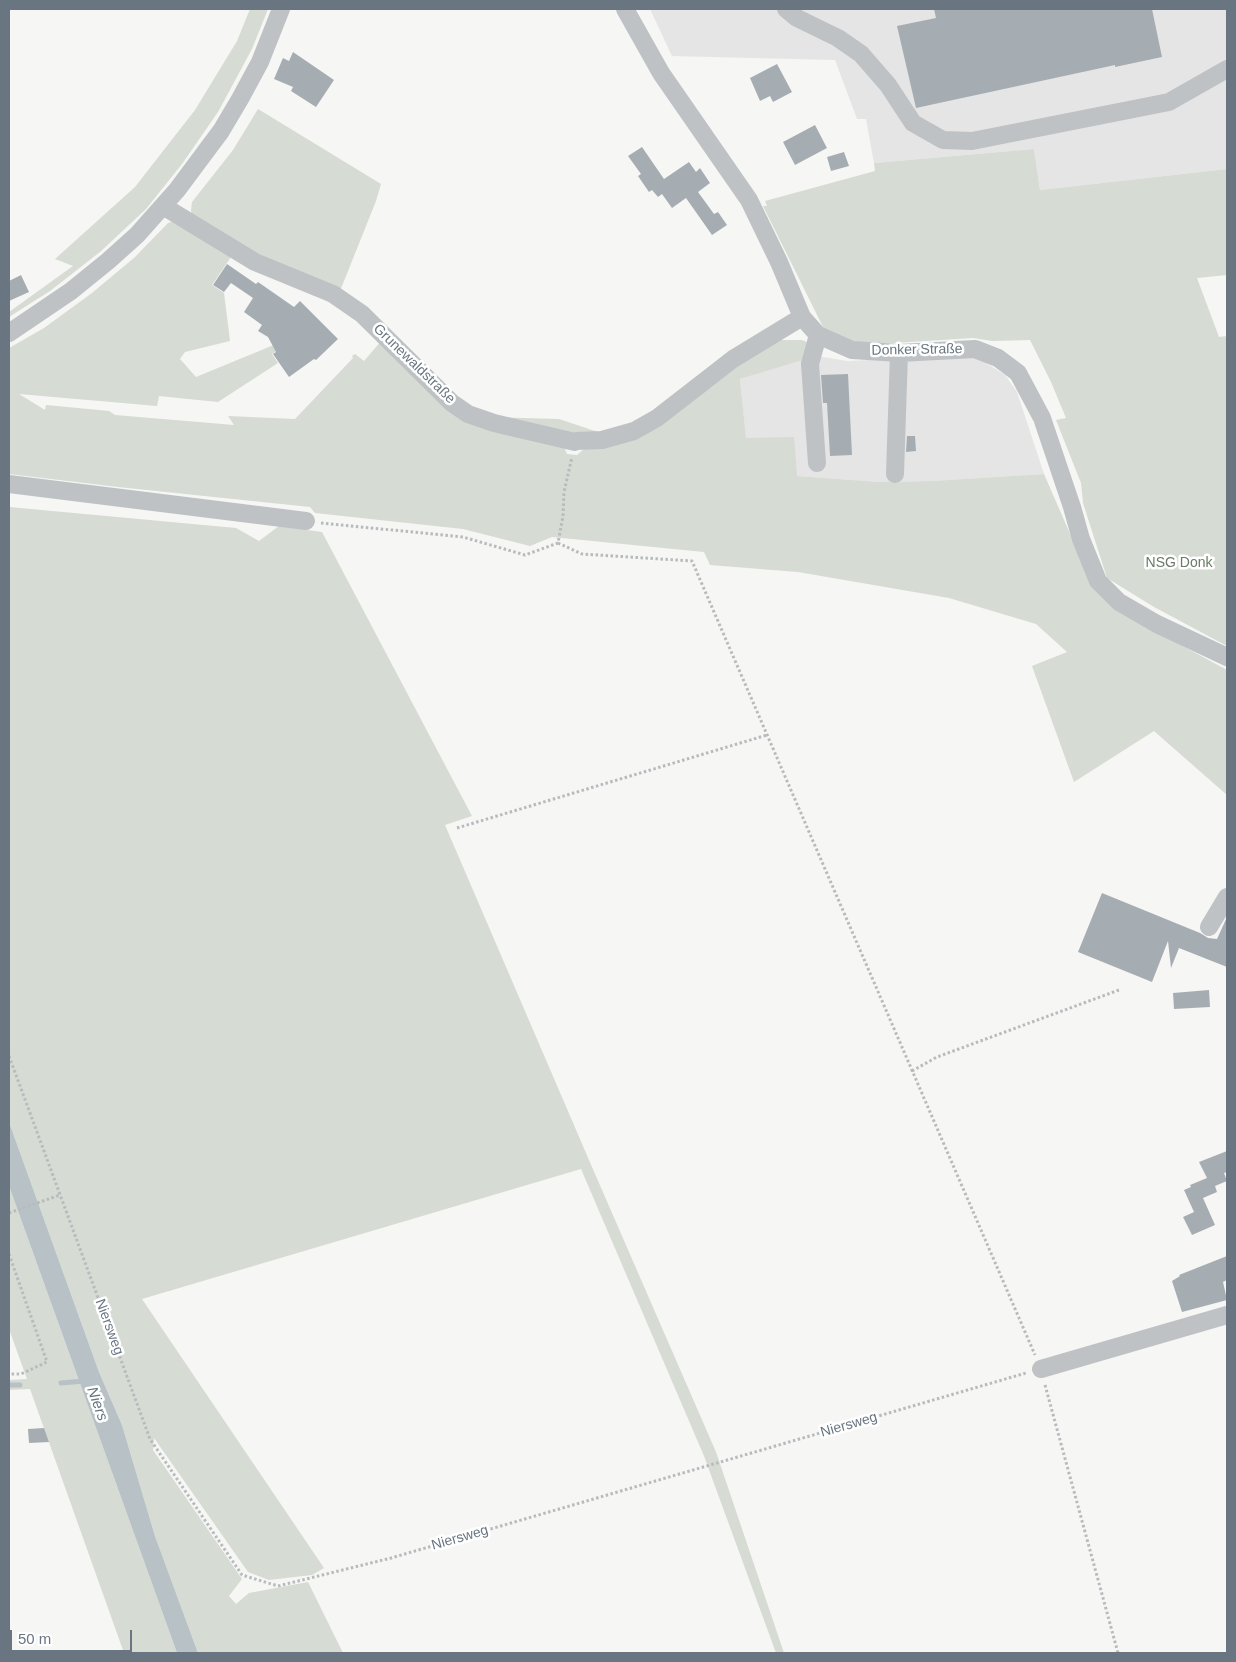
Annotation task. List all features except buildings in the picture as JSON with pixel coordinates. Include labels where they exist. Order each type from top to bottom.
[{"type":"street","points":[[9,332],[88,278],[137,235],[163,206],[193,170],[226,123],[260,62],[281,9]]},
{"type":"street","name":"Donker Straße","points":[[625,9],[661,74],[749,200],[780,262],[802,317],[818,335],[852,350],[899,353],[975,349],[998,358],[1018,373],[1042,418],[1081,539],[1098,581],[1119,602],[1157,624],[1227,657]]},
{"type":"street","points":[[786,9],[798,18],[838,38],[861,54],[888,85],[913,123],[943,140],[972,141],[1169,102],[1227,70]]},
{"type":"street","name":"Grunewaldstraße","points":[[163,206],[255,262],[333,294],[362,314],[452,403],[468,414],[494,423],[575,442],[602,440],[634,431],[657,418],[733,359],[802,317]]},
{"type":"street","points":[[818,335],[810,364],[818,464]]},
{"type":"street","points":[[895,474],[899,353]]},
{"type":"street","points":[[9,484],[306,521]]},
{"type":"street","points":[[1209,927],[1227,897]]},
{"type":"street","points":[[1041,1369],[1227,1315]]},
{"type":"path","points":[[558,543],[564,492],[575,442]]},
{"type":"path","points":[[306,521],[463,537],[525,555],[558,543],[582,554],[692,561],[1041,1369],[1118,1653]]},
{"type":"path","points":[[457,828],[767,735]]},
{"type":"path","points":[[912,1071],[937,1057],[1119,990]]},
{"type":"path","name":"Niersweg","points":[[9,1056],[150,1439],[242,1575],[278,1586],[391,1558],[1041,1369]]},
{"type":"path","points":[[9,1213],[60,1194]]},
{"type":"path","points":[[9,1254],[46,1362],[21,1374],[9,1374]]},
{"type":"shaded area","points":[[650,9],[1227,9],[1227,169],[1040,190],[1034,149],[874,163],[866,119],[857,119],[835,60],[672,56]]},
{"type":"shaded area","points":[[817,356],[847,361],[966,356],[980,359],[1005,375],[1017,392],[1044,474],[932,481],[880,482],[796,476],[746,439],[740,379]]},
{"type":"green space","points":[[250,9],[268,9],[252,49],[218,112],[182,164],[146,209],[100,252],[50,291],[9,317],[9,312],[73,266],[55,259],[135,187],[195,110],[237,41]]},
{"type":"green space","points":[[258,109],[381,184],[340,291],[393,338],[192,218],[192,202],[233,150]]},
{"type":"green space","name":"NSG Donk","points":[[1034,149],[1040,190],[1227,169],[1227,275],[1197,278],[1219,337],[1227,336],[1227,646],[1154,607],[1107,578],[1083,503],[1081,483],[1056,420],[1066,418],[1030,340],[992,341],[973,338],[863,345],[848,342],[824,329],[763,206],[767,206],[765,201],[875,171],[874,163]]},
{"type":"green space","points":[[177,220],[233,254],[212,285],[224,293],[230,341],[185,352],[180,359],[196,377],[281,342],[287,343],[272,354],[278,363],[218,402],[159,396],[157,406],[19,394],[45,410],[46,405],[109,411],[115,415],[234,425],[228,416],[295,419],[353,358],[352,356],[355,354],[364,361],[383,339],[445,403],[564,447],[567,454],[577,455],[584,449],[778,340],[802,340],[811,344],[817,356],[740,379],[746,438],[794,437],[797,476],[880,482],[932,481],[1044,474],[1094,589],[1146,626],[1227,670],[1227,795],[1154,731],[1074,782],[1032,666],[1067,652],[1036,624],[949,598],[798,572],[710,565],[704,552],[552,537],[530,546],[463,529],[315,513],[310,507],[9,474],[9,348],[44,328],[92,293],[135,257],[168,223]]},
{"type":"green space","points":[[487,417],[559,419],[607,435],[576,437]]},
{"type":"green space","points":[[9,507],[236,528],[259,541],[279,526],[322,532],[472,816],[445,825],[716,1452],[784,1653],[776,1653],[704,1456],[581,1169],[142,1299],[324,1568],[312,1575],[269,1580],[248,1572],[154,1438],[153,1450],[242,1579],[229,1596],[236,1604],[249,1593],[308,1582],[343,1653],[198,1653],[155,1536],[122,1425],[99,1372],[9,1122]]},
{"type":"green space","points":[[9,1186],[177,1653],[124,1653],[30,1389],[9,1390],[9,1380],[27,1379],[9,1329]]},
{"type":"water","name":"Niers","points":[[9,1122],[99,1372],[122,1425],[155,1536],[198,1653],[177,1653],[9,1186]]},
{"type":"waterway","points":[[61,1383],[85,1381]]},
{"type":"waterway","points":[[9,1385],[20,1385]]}]
